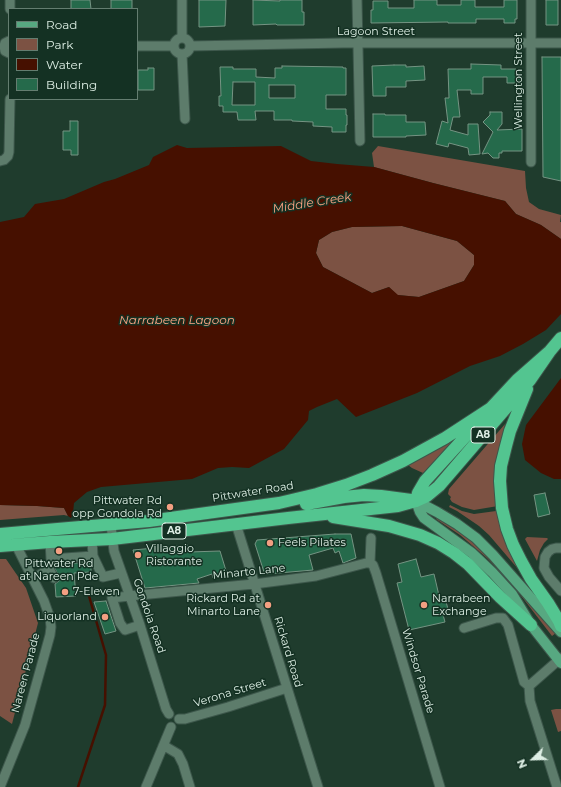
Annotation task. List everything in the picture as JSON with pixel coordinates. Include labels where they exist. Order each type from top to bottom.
[{"type":"highway","name":"Pittwater Road","points":[[0,546],[112,539],[398,506],[416,501],[427,496],[439,486],[530,380],[561,338]]},
{"type":"highway","name":"Pittwater Road","points":[[416,501],[418,493],[425,480],[517,380],[550,351]]},
{"type":"highway","points":[[530,380],[510,431],[501,466],[501,502],[507,529],[513,545],[531,579],[548,603],[561,626]]},
{"type":"highway","name":"Pittwater Road","points":[[0,534],[149,521],[279,503],[324,492],[377,473],[410,458],[439,442],[491,408]]},
{"type":"highway","points":[[279,503],[303,504],[364,495],[416,501]]},
{"type":"highway","points":[[318,515],[389,526],[420,535],[438,543],[468,564],[530,625]]},
{"type":"main road","points":[[416,501],[424,518],[472,553],[512,594],[530,625],[560,660]]},
{"type":"main road","points":[[416,501],[457,524],[476,538],[494,555],[561,632]]},
{"type":"street","points":[[182,0],[182,38]]},
{"type":"street","points":[[357,0],[360,141]]},
{"type":"street","name":"Wellington Street","points":[[530,0],[532,162]]},
{"type":"street","points":[[182,38],[188,40],[190,46],[188,52],[182,54],[177,52],[174,46],[177,40],[182,38]]},
{"type":"street","name":"Lagoon Street","points":[[190,46],[561,43]]},
{"type":"street","points":[[138,46],[174,46]]},
{"type":"street","points":[[182,54],[185,119]]},
{"type":"street","points":[[0,161],[8,156],[9,152],[10,100]]},
{"type":"street","name":"Rickard Road","points":[[236,524],[318,787]]},
{"type":"street","name":"Gondola Road","points":[[111,525],[114,551],[140,625],[166,709],[169,714]]},
{"type":"street","points":[[370,563],[371,538]]},
{"type":"street","points":[[92,540],[93,556],[103,577],[121,573]]},
{"type":"street","points":[[50,542],[51,559]]},
{"type":"street","name":"Nareen Parade","points":[[0,787],[25,725],[51,627],[44,601],[16,545]]},
{"type":"street","points":[[561,548],[556,548],[548,552],[544,568],[549,577],[561,591]]},
{"type":"street","points":[[54,578],[49,569],[48,559],[93,556]]},
{"type":"street","name":"Minarto Lane","points":[[140,625],[125,630],[120,623],[112,598],[254,584],[316,576],[370,563]]},
{"type":"street","name":"Windsor Parade","points":[[370,563],[373,565],[376,573],[440,787]]},
{"type":"street","points":[[33,579],[49,569]]},
{"type":"street","points":[[464,628],[496,618],[503,618],[508,625],[524,682],[528,686],[530,701],[557,786]]},
{"type":"street","points":[[528,686],[560,660]]},
{"type":"street","name":"Verona Street","points":[[179,719],[185,719],[228,707],[287,688]]},
{"type":"street","points":[[171,713],[176,714],[180,720],[178,725],[171,727],[166,722],[166,717],[171,713]]},
{"type":"street","points":[[146,787],[171,727]]},
{"type":"street","points":[[163,746],[175,752],[180,758],[190,787]]},
{"type":"green space","points":[[378,146],[525,171],[529,202],[539,209],[561,215],[561,239],[541,225],[516,214],[505,201],[374,167],[372,153]]},
{"type":"green space","points":[[402,226],[457,241],[474,255],[474,265],[464,281],[419,297],[397,295],[389,287],[372,293],[323,267],[316,253],[319,240],[332,232],[352,227]]},
{"type":"green space","points":[[505,424],[499,456],[498,506],[474,510],[462,507],[452,502],[450,499],[451,497],[448,494],[449,489]]},
{"type":"green space","points":[[463,432],[423,473],[408,465],[442,446]]},
{"type":"green space","points":[[0,505],[64,508],[68,516],[64,515],[0,520]]},
{"type":"green space","points":[[450,505],[462,511],[474,514],[496,511],[524,576],[489,535],[479,526],[449,507]]},
{"type":"green space","points":[[438,517],[451,524],[477,544],[556,633],[552,636],[503,574],[487,558],[460,535],[436,519]]},
{"type":"green space","points":[[527,537],[548,539],[540,550],[537,561],[525,539]]},
{"type":"green space","points":[[0,559],[6,559],[26,588],[38,623],[12,724],[0,716]]},
{"type":"green space","points":[[561,709],[561,731],[558,732],[551,710]]},
{"type":"water","name":"Narrabeen Lagoon","points":[[177,145],[187,148],[281,146],[311,161],[374,167],[505,201],[516,214],[541,225],[561,239],[561,314],[546,330],[500,356],[470,366],[417,393],[356,417],[337,399],[317,407],[309,411],[308,420],[284,449],[249,468],[218,468],[192,479],[101,487],[87,492],[74,503],[71,518],[68,516],[64,508],[0,505],[0,222],[24,217],[35,204],[64,199],[149,165],[153,157]],"holes":[[[402,226],[457,241],[474,255],[474,265],[464,281],[419,297],[398,295],[389,287],[372,293],[323,267],[316,253],[319,240],[332,232],[352,227]]]},
{"type":"water","points":[[561,378],[561,479],[554,479],[541,473],[525,460],[522,444],[526,425]]},
{"type":"building","points":[[71,0],[90,0],[91,8],[71,8]]},
{"type":"building","points":[[111,0],[132,0],[132,8],[111,8]]},
{"type":"building","points":[[199,0],[226,0],[225,26],[199,27]]},
{"type":"building","points":[[253,0],[302,0],[304,25],[253,25]]},
{"type":"building","points":[[414,0],[437,0],[437,5],[461,5],[461,0],[475,0],[475,7],[504,7],[504,0],[517,0],[517,19],[515,19],[515,23],[504,23],[504,19],[476,19],[476,23],[371,23],[373,1],[388,1],[388,8],[414,8]]},
{"type":"building","points":[[546,0],[558,0],[558,25],[546,25]]},
{"type":"building","points":[[542,57],[561,57],[561,181],[543,177]]},
{"type":"building","points":[[471,64],[501,65],[501,69],[516,69],[516,74],[522,74],[522,83],[507,83],[507,77],[483,77],[483,94],[471,94],[471,90],[457,90],[460,117],[453,117],[450,130],[468,135],[468,124],[478,124],[480,154],[469,155],[468,148],[449,143],[448,147],[436,144],[442,121],[448,123],[445,98],[449,98],[448,69],[471,69]]},
{"type":"building","points":[[406,65],[406,67],[424,66],[425,80],[406,81],[406,87],[386,87],[386,96],[373,96],[372,66]]},
{"type":"building","points":[[282,66],[346,68],[346,95],[326,95],[326,109],[346,109],[346,132],[332,132],[332,127],[313,126],[313,122],[274,120],[274,111],[255,111],[256,120],[238,120],[237,112],[223,112],[223,106],[219,106],[219,96],[221,96],[220,67],[233,67],[233,69],[256,69],[256,77],[275,78],[275,68],[282,68]],"holes":[[[233,82],[255,82],[255,105],[232,105]],[[269,85],[295,85],[295,98],[269,98]]]},
{"type":"building","points":[[148,68],[154,68],[154,90],[138,90],[138,70],[148,70]]},
{"type":"building","points":[[490,112],[502,112],[502,124],[497,130],[522,129],[522,151],[502,151],[502,153],[499,153],[499,158],[493,158],[488,153],[482,154],[493,132],[483,122],[490,115]]},
{"type":"building","points":[[373,114],[406,115],[406,122],[425,122],[426,135],[406,137],[373,137]]},
{"type":"building","points":[[70,121],[78,121],[78,155],[71,155],[71,150],[63,150],[63,131],[70,131]]},
{"type":"building","points":[[545,493],[550,514],[538,517],[534,495]]},
{"type":"building","points":[[351,534],[356,558],[343,563],[339,551],[335,553],[333,548],[309,555],[313,570],[267,574],[264,572],[255,544],[257,540]]},
{"type":"building","points":[[187,545],[189,552],[220,551],[227,574],[213,578],[212,574],[197,579],[199,583],[145,588],[133,550]]},
{"type":"building","name":"Narrabeen Exchange","points":[[416,559],[421,577],[434,574],[440,600],[445,598],[448,609],[442,611],[445,622],[409,630],[397,583],[402,582],[398,564]]},
{"type":"building","points":[[89,562],[91,572],[74,573],[76,596],[56,597],[55,584],[60,578],[53,565]]},
{"type":"building","name":"Liquorland","points":[[106,601],[116,631],[105,634],[94,602]]},
{"type":"waterway","points":[[78,787],[105,705],[106,655],[89,596]]},
{"type":"place","name":"Pittwater Rd opp Gondola Rd","points":[[170,507]]},
{"type":"place","name":"Feels Pilates","points":[[270,543]]},
{"type":"place","name":"Pittwater Rd at Nareen Pde","points":[[59,551]]},
{"type":"place","name":"Villaggio Ristorante","points":[[138,555]]},
{"type":"place","name":"7-Eleven","points":[[65,592]]},
{"type":"place","name":"Rickard Rd at Minarto Lane","points":[[268,605]]},
{"type":"place","name":"Narrabeen Exchange","points":[[424,605]]},
{"type":"place","name":"Liquorland","points":[[105,617]]},
{"type":"water label","name":"Middle Creek","points":[[312,203]]}]
